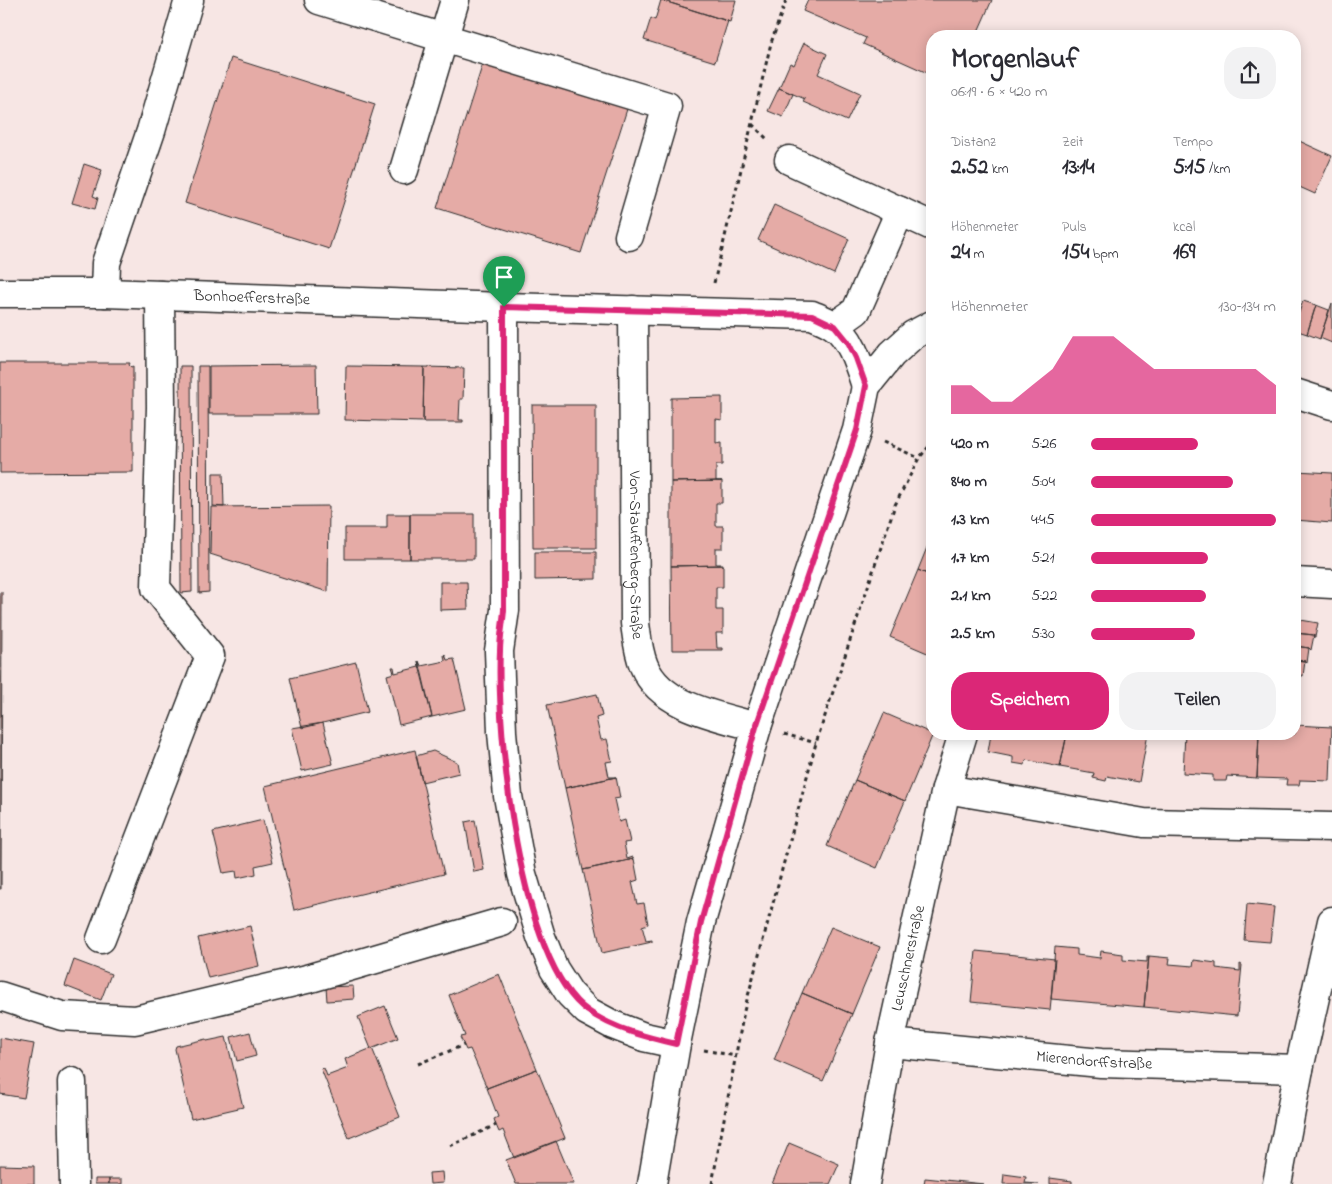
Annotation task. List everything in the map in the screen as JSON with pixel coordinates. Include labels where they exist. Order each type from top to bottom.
[{"type":"street","points":[[105,293],[106,263],[150,131],[189,0]]},
{"type":"street","points":[[319,0],[667,106],[629,236]]},
{"type":"street","points":[[404,170],[455,0]]},
{"type":"street","points":[[789,160],[926,223]]},
{"type":"street","points":[[835,326],[856,310],[900,211]]},
{"type":"street","name":"Bonhoefferstraße","points":[[0,293],[105,293],[504,307],[812,315],[835,326],[848,342],[866,386]]},
{"type":"street","points":[[101,939],[210,656],[156,588],[160,407],[160,295]]},
{"type":"street","points":[[504,307],[504,610],[500,651],[502,732],[508,796],[522,874],[541,937],[554,970],[570,994],[587,1011],[614,1025],[644,1037],[676,1044]]},
{"type":"street","name":"Von-Stauffenberg-Straße","points":[[633,310],[635,624],[639,651],[644,667],[654,682],[670,697],[698,710],[756,727]]},
{"type":"street","points":[[652,1184],[676,1044],[701,922],[756,727],[857,430],[866,386],[892,354],[913,335],[926,328]]},
{"type":"street","points":[[1301,395],[1332,405]]},
{"type":"street","points":[[1301,582],[1332,584]]},
{"type":"street","name":"Leuschnerstraße","points":[[865,1184],[890,1043],[946,789],[961,740]]},
{"type":"street","points":[[946,789],[1144,824],[1332,827]]},
{"type":"street","points":[[1277,1184],[1299,1069],[1332,921]]},
{"type":"street","points":[[0,996],[62,1016],[135,1020],[307,979],[502,922]]},
{"type":"street","name":"Mierendorffstraße","points":[[890,1043],[1101,1063],[1299,1069]]},
{"type":"street","points":[[72,1082],[74,1184]]},
{"type":"path","points":[[711,311],[714,285],[751,124],[771,43],[786,0]]},
{"type":"path","points":[[857,430],[919,458]]},
{"type":"path","points":[[712,1184],[744,1011],[816,743],[895,505],[919,458],[926,450]]},
{"type":"path","points":[[418,1064],[464,1045]]},
{"type":"path","points":[[450,1146],[496,1125]]},
{"type":"building","points":[[661,0],[736,0],[730,22]]},
{"type":"building","points":[[661,0],[728,21],[715,62],[644,40],[651,18],[655,20]]},
{"type":"building","points":[[808,0],[992,0],[979,30],[926,30],[926,72],[863,44],[866,38],[803,11]]},
{"type":"building","points":[[804,43],[827,54],[818,74],[860,93],[847,121],[803,102],[805,99],[779,88],[790,63],[794,65]]},
{"type":"building","points":[[231,58],[375,104],[329,249],[185,203]]},
{"type":"building","points":[[484,60],[628,106],[581,253],[437,208]]},
{"type":"building","points":[[779,88],[793,94],[783,117],[768,111]]},
{"type":"building","points":[[1301,142],[1332,156],[1315,194],[1301,188]]},
{"type":"building","points":[[84,164],[102,170],[93,196],[98,198],[95,209],[72,203]]},
{"type":"building","points":[[774,205],[849,239],[834,274],[758,240]]},
{"type":"building","points":[[1303,301],[1316,305],[1307,334],[1301,332],[1301,307]]},
{"type":"building","points":[[1332,303],[1332,343],[1320,338]]},
{"type":"building","points":[[1316,305],[1329,310],[1320,339],[1307,334]]},
{"type":"building","points":[[0,363],[130,363],[131,367],[133,366],[133,472],[0,473]]},
{"type":"building","points":[[316,365],[317,414],[209,414],[209,366]]},
{"type":"building","points":[[180,366],[191,366],[192,592],[181,593]]},
{"type":"building","points":[[198,366],[208,366],[209,592],[199,593]]},
{"type":"building","points":[[346,366],[424,367],[423,422],[345,420]]},
{"type":"building","points":[[424,367],[464,368],[463,399],[460,399],[459,420],[463,420],[463,422],[423,422]]},
{"type":"building","points":[[722,397],[722,420],[716,419],[716,443],[722,442],[722,465],[716,465],[716,481],[722,481],[671,482],[671,398]]},
{"type":"building","points":[[532,405],[596,405],[596,548],[533,548]]},
{"type":"building","points":[[1301,471],[1332,473],[1332,523],[1301,520]]},
{"type":"building","points":[[213,473],[223,473],[224,507],[213,506]]},
{"type":"building","points":[[722,481],[722,503],[716,503],[716,526],[723,526],[723,548],[716,548],[716,564],[723,565],[671,566],[671,482]]},
{"type":"building","points":[[329,506],[328,592],[210,554],[211,507]]},
{"type":"building","points":[[387,514],[410,514],[410,559],[345,559],[345,528],[387,528]]},
{"type":"building","points":[[410,514],[474,514],[474,559],[410,559]]},
{"type":"building","points":[[926,550],[926,573],[918,570]]},
{"type":"building","points":[[535,552],[596,552],[596,579],[535,580]]},
{"type":"building","points":[[723,565],[723,587],[716,587],[716,610],[723,610],[723,633],[716,633],[717,648],[723,648],[723,650],[672,650],[671,566]]},
{"type":"building","points":[[918,570],[926,573],[926,652],[890,637]]},
{"type":"building","points":[[440,582],[467,582],[468,609],[440,610]]},
{"type":"building","points":[[0,592],[2,592],[1,889],[0,889]]},
{"type":"building","points":[[1301,620],[1318,623],[1315,637],[1313,637],[1314,635],[1301,634]]},
{"type":"building","points":[[1301,634],[1314,635],[1311,650],[1301,647]]},
{"type":"building","points":[[1301,647],[1309,648],[1307,663],[1301,661]]},
{"type":"building","points":[[445,654],[447,660],[454,659],[466,709],[432,717],[419,661],[421,666],[445,661]]},
{"type":"building","points":[[418,661],[432,717],[399,725],[387,675],[394,673],[392,667],[394,667],[395,673],[419,667]]},
{"type":"building","points":[[1301,661],[1305,661],[1303,676],[1301,676]]},
{"type":"building","points":[[356,662],[368,712],[302,728],[290,678]]},
{"type":"building","points":[[597,694],[602,716],[596,718],[601,740],[607,739],[612,761],[606,762],[609,777],[616,777],[565,788],[547,705]]},
{"type":"building","points":[[884,713],[926,731],[926,740],[930,740],[905,801],[855,780]]},
{"type":"building","points":[[323,723],[333,764],[302,771],[292,728]]},
{"type":"building","points":[[1301,725],[1332,727],[1330,781],[1300,780],[1299,785],[1286,785],[1287,779],[1257,778],[1259,740],[1301,740]]},
{"type":"building","points":[[990,740],[1066,740],[1060,767],[1026,760],[1025,765],[1013,763],[1013,757],[988,752]]},
{"type":"building","points":[[1066,740],[1147,740],[1139,782],[1107,776],[1106,781],[1093,778],[1094,773],[1060,767]]},
{"type":"building","points":[[1185,740],[1259,740],[1257,778],[1227,776],[1226,781],[1213,781],[1213,775],[1183,773]]},
{"type":"building","points":[[415,750],[444,874],[294,910],[265,786]]},
{"type":"building","points":[[433,751],[457,762],[459,773],[422,782],[416,756]]},
{"type":"building","points":[[616,777],[620,798],[614,799],[619,822],[625,820],[630,842],[624,843],[627,859],[633,857],[634,859],[583,870],[565,788]]},
{"type":"building","points":[[855,780],[905,801],[877,868],[827,846]]},
{"type":"building","points":[[263,820],[273,862],[255,866],[256,874],[237,878],[236,871],[223,873],[213,832]]},
{"type":"building","points":[[475,820],[484,870],[474,872],[465,822]]},
{"type":"building","points":[[634,859],[638,880],[632,882],[637,904],[644,903],[648,924],[642,926],[646,941],[652,940],[652,942],[602,953],[583,870]]},
{"type":"building","points":[[1247,904],[1274,907],[1270,942],[1244,940]]},
{"type":"building","points":[[250,926],[259,966],[208,978],[198,938]]},
{"type":"building","points":[[831,927],[880,947],[852,1014],[802,993]]},
{"type":"building","points":[[1055,947],[1077,949],[1077,955],[1100,958],[1101,951],[1123,954],[1123,960],[1147,962],[1147,956],[1149,956],[1144,1007],[1051,999]]},
{"type":"building","points":[[976,951],[1055,959],[1050,1010],[971,1002]]},
{"type":"building","points":[[1149,956],[1170,958],[1169,964],[1193,966],[1194,960],[1216,963],[1216,968],[1240,971],[1240,964],[1242,965],[1237,1016],[1144,1007]]},
{"type":"building","points":[[74,960],[111,974],[101,1000],[65,986]]},
{"type":"building","points":[[499,974],[537,1069],[487,1088],[470,1049],[466,1050],[460,1037],[465,1036],[449,995]]},
{"type":"building","points":[[353,986],[354,999],[327,1001],[326,987]]},
{"type":"building","points":[[802,993],[852,1014],[823,1081],[774,1060]]},
{"type":"building","points":[[385,1006],[398,1038],[371,1049],[358,1017]]},
{"type":"building","points":[[250,1032],[256,1056],[237,1061],[231,1037]]},
{"type":"building","points":[[226,1037],[243,1107],[191,1119],[175,1049],[176,1046],[206,1039],[207,1041]]},
{"type":"building","points":[[0,1038],[34,1044],[24,1098],[0,1094]]},
{"type":"building","points":[[372,1048],[400,1117],[349,1138],[321,1069],[324,1068],[327,1076],[348,1068],[345,1059]]},
{"type":"building","points":[[537,1069],[565,1138],[514,1158],[503,1130],[499,1132],[496,1125],[494,1119],[498,1117],[487,1088]]},
{"type":"building","points":[[556,1141],[574,1184],[516,1184],[506,1160]]},
{"type":"building","points":[[789,1143],[839,1164],[830,1184],[772,1184]]},
{"type":"building","points":[[0,1165],[34,1166],[34,1184],[0,1184]]},
{"type":"building","points":[[442,1172],[443,1183],[430,1184],[429,1173]]},
{"type":"building","points":[[1004,1174],[1026,1177],[1025,1183],[1039,1184],[1003,1184]]},
{"type":"building","points":[[925,1178],[984,1184],[924,1184]]},
{"type":"building","points":[[1050,1178],[1072,1181],[1072,1184],[1050,1184]]},
{"type":"building","points":[[95,1179],[109,1179],[109,1184],[95,1184]]},
{"type":"building","points":[[109,1179],[122,1179],[122,1184],[109,1184]]},
{"type":"route","points":[[504,307],[812,315],[835,326],[848,342],[866,386],[857,430],[756,727],[701,922],[676,1044],[644,1037],[614,1025],[587,1011],[570,994],[554,970],[541,937],[522,874],[508,796],[502,732],[500,651],[504,610],[504,307]]}]
